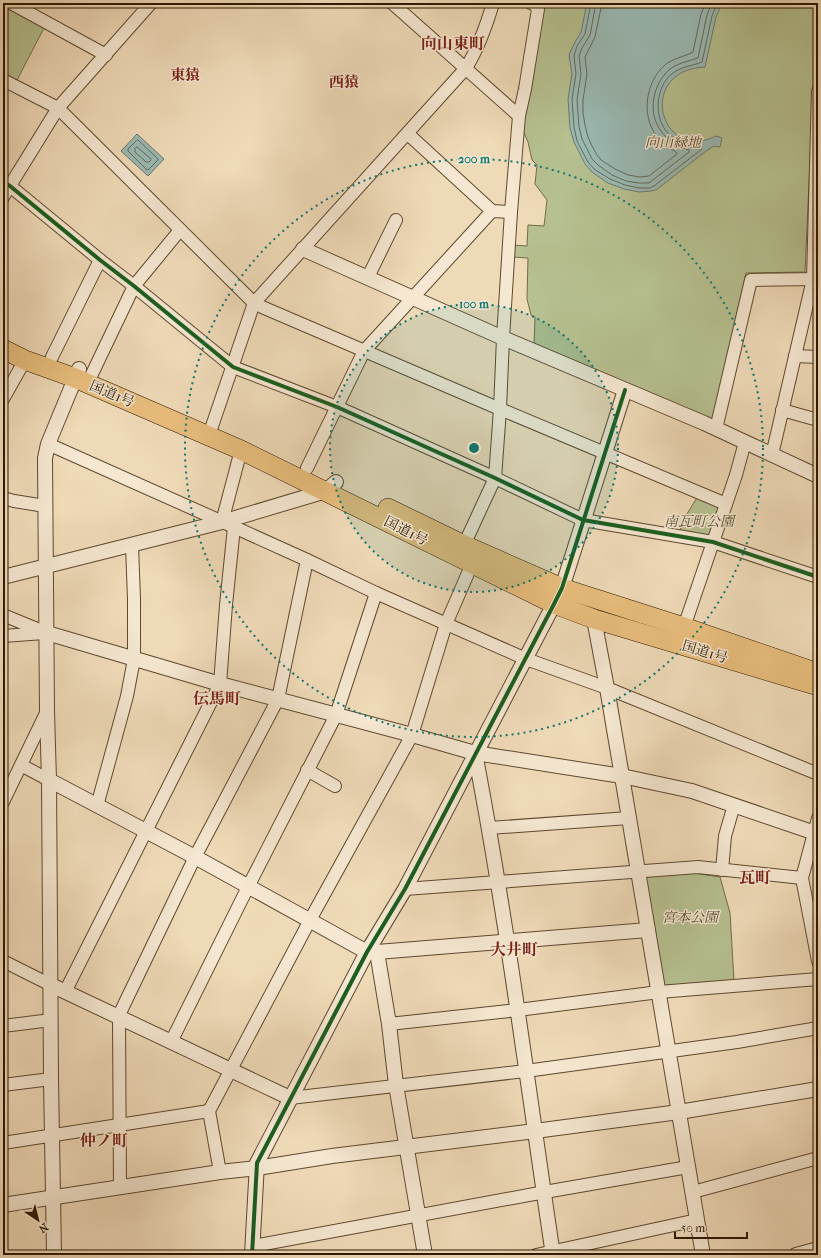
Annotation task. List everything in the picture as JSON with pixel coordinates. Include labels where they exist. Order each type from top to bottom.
[{"type":"highway","name":"国道1号","points":[[3,337],[52,358],[82,374],[211,430],[307,468],[331,487],[472,564],[558,596],[684,627],[818,673]]},
{"type":"highway","name":"国道1号","points":[[3,349],[25,360],[82,374]]},
{"type":"highway","name":"国道1号","points":[[211,430],[241,450],[331,487],[464,545],[558,596],[594,619],[818,686]]},
{"type":"street","points":[[11,3],[106,55]]},
{"type":"street","points":[[3,197],[6,184],[58,108],[151,3]]},
{"type":"street","points":[[392,3],[519,116]]},
{"type":"street","points":[[211,430],[254,303],[466,68],[475,54],[482,38],[493,3]]},
{"type":"street","points":[[464,545],[496,478],[511,212],[519,116],[538,9],[531,3]]},
{"type":"street","points":[[3,80],[58,108],[254,303],[726,504]]},
{"type":"street","points":[[772,455],[795,356],[816,279],[818,91]]},
{"type":"street","points":[[408,134],[492,211],[511,212]]},
{"type":"street","points":[[6,184],[233,367],[337,407],[496,478],[583,520],[713,542],[818,577]]},
{"type":"street","points":[[307,468],[364,351],[492,211]]},
{"type":"street","points":[[368,278],[396,220]]},
{"type":"street","points":[[54,1255],[45,458],[48,444],[82,374],[134,286],[180,230]]},
{"type":"street","points":[[303,248],[503,338],[716,429],[818,476]]},
{"type":"street","points":[[52,358],[100,260]]},
{"type":"street","points":[[716,429],[751,280],[816,279]]},
{"type":"street","points":[[795,356],[818,357]]},
{"type":"street","points":[[3,399],[25,360]]},
{"type":"street","points":[[626,390],[558,596],[372,952],[290,1098],[257,1163],[253,1250],[418,1215],[688,1167]]},
{"type":"street","points":[[782,410],[818,420]]},
{"type":"street","points":[[684,627],[736,475],[745,442]]},
{"type":"street","points":[[48,444],[228,524],[376,593],[526,659],[607,688],[818,774]]},
{"type":"street","points":[[65,992],[220,684],[226,605],[228,524],[241,450]]},
{"type":"street","points":[[3,577],[132,545],[228,524],[331,487]]},
{"type":"street","points":[[3,498],[45,506]]},
{"type":"street","points":[[97,806],[126,696],[134,659],[132,545]]},
{"type":"street","points":[[120,1188],[118,1018],[195,857],[278,699],[307,560]]},
{"type":"street","points":[[220,1172],[209,1111],[310,920],[412,735],[446,624],[472,564]]},
{"type":"street","points":[[171,1042],[336,715],[376,593]]},
{"type":"street","points":[[3,615],[47,633],[134,659],[220,684],[476,753],[622,776],[692,791],[816,833]]},
{"type":"street","points":[[594,619],[703,1255]]},
{"type":"street","points":[[3,636],[47,633]]},
{"type":"street","points":[[3,800],[47,711]]},
{"type":"street","points":[[476,753],[490,828],[553,1253]]},
{"type":"street","points":[[21,765],[372,952],[648,930]]},
{"type":"street","points":[[307,770],[335,786]]},
{"type":"street","points":[[722,870],[725,836],[734,805]]},
{"type":"street","points":[[490,828],[629,818]]},
{"type":"street","points":[[818,818],[816,833],[802,878],[818,959]]},
{"type":"street","points":[[405,889],[698,867],[802,878]]},
{"type":"street","points":[[372,952],[389,1024],[396,1085],[426,1255]]},
{"type":"street","points":[[3,961],[118,1018],[290,1098],[526,1071],[737,1042],[818,1028]]},
{"type":"street","points":[[389,1024],[518,1010],[659,992],[818,979]]},
{"type":"street","points":[[3,1026],[51,1020]]},
{"type":"street","points":[[3,1085],[51,1079]]},
{"type":"street","points":[[3,1205],[332,1156],[679,1112],[818,1089]]},
{"type":"street","points":[[3,1143],[209,1111]]},
{"type":"street","points":[[693,1192],[818,1158]]},
{"type":"street","points":[[536,1255],[553,1253],[697,1220]]},
{"type":"street","points":[[796,1255],[818,1249]]},
{"type":"green space","points":[[3,3],[45,26],[16,82],[3,75]]},
{"type":"green space","name":"向山緑地","points":[[542,3],[817,3],[805,272],[746,273],[713,420],[534,345],[535,317],[531,315],[527,299],[528,258],[512,257],[513,245],[527,246],[528,225],[544,226],[547,200],[535,184],[537,165],[532,160],[528,142],[522,128],[523,117],[532,85]]},
{"type":"green space","name":"南瓦町公園","points":[[698,496],[721,507],[710,536],[679,532],[687,514]]},
{"type":"green space","name":"宮本公園","points":[[693,873],[720,877],[730,913],[734,981],[663,987],[643,880],[647,876]]},
{"type":"water","points":[[587,3],[722,3],[716,17],[705,67],[683,72],[669,83],[663,98],[663,113],[669,127],[681,137],[697,141],[716,136],[722,138],[720,147],[714,146],[706,151],[656,190],[639,192],[624,189],[608,183],[592,172],[585,164],[574,142],[570,128],[568,99],[572,74],[569,55],[581,32]]},
{"type":"water","points":[[137,134],[164,159],[148,176],[121,151]]},
{"type":"cycle path","points":[[3,182],[10,186],[233,367],[337,407],[495,478],[583,520],[713,542],[818,577]]},
{"type":"cycle path","points":[[252,1255],[257,1163],[367,952],[405,889],[562,588],[625,390]]},
{"type":"district","name":"向山東町","points":[[453,43]]},
{"type":"district","name":"東猿","points":[[185,75]]},
{"type":"district","name":"西猿","points":[[344,82]]},
{"type":"district","name":"伝馬町","points":[[217,698]]},
{"type":"district","name":"瓦町","points":[[755,877]]},
{"type":"district","name":"大井町","points":[[514,949]]},
{"type":"district","name":"仲ノ町","points":[[104,1140]]}]
